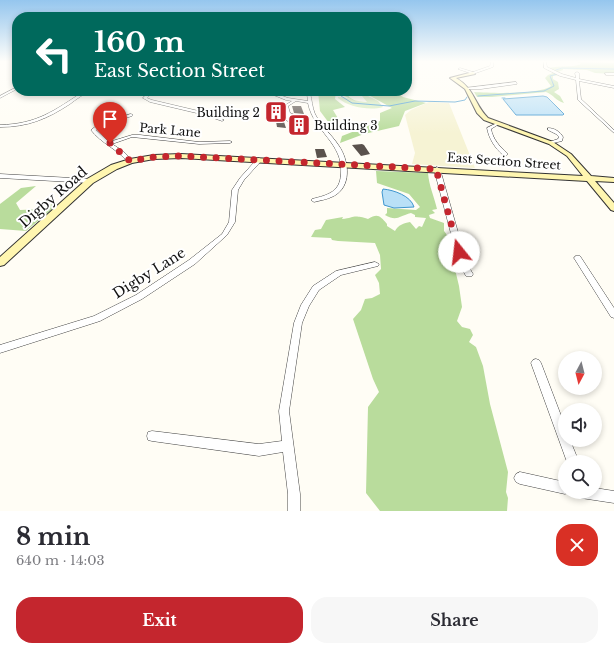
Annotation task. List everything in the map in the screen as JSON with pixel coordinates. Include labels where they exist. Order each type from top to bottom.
[{"type":"street","points":[[465,86],[480,113],[497,124],[551,143],[569,155],[614,208]]},
{"type":"street","points":[[467,88],[496,86]]},
{"type":"street","points":[[578,86],[579,99],[614,132]]},
{"type":"street","points":[[0,97],[12,91]]},
{"type":"street","points":[[0,126],[32,123],[43,119],[78,96]]},
{"type":"street","points":[[146,96],[145,98],[149,102],[206,114],[222,120]]},
{"type":"street","points":[[276,96],[294,101],[309,102]]},
{"type":"street","points":[[309,96],[309,102],[314,117],[340,150],[344,164],[344,181],[342,187],[338,191],[324,198],[314,200]]},
{"type":"street","points":[[288,114],[286,106],[294,101]]},
{"type":"street","points":[[130,161],[110,143],[97,136],[93,130],[102,124],[131,115]]},
{"type":"street","points":[[604,122],[614,122]]},
{"type":"street","points":[[497,124],[490,128],[490,133],[497,148],[505,154]]},
{"type":"street","points":[[550,129],[558,133],[561,137],[560,140],[551,143]]},
{"type":"street","name":"Park Lane","points":[[110,143],[132,136],[199,143],[230,142]]},
{"type":"street","name":"East Section Street","points":[[130,161],[163,156],[344,164],[614,180]]},
{"type":"street","name":"Digby Lane","points":[[0,349],[97,319],[139,297],[192,262],[224,235],[228,229],[232,222],[236,190],[242,179],[259,160]]},
{"type":"street","name":"Digby Road","points":[[0,263],[90,181],[109,169],[130,161]]},
{"type":"street","points":[[436,169],[463,264],[469,274]]},
{"type":"street","points":[[0,176],[90,181]]},
{"type":"street","points":[[578,258],[614,315]]},
{"type":"street","points":[[294,511],[294,494],[284,412],[298,324],[305,305],[316,288],[339,273],[375,264]]},
{"type":"street","points":[[536,363],[570,455]]},
{"type":"street","points":[[152,436],[259,450],[288,446]]},
{"type":"street","points":[[520,478],[558,486]]},
{"type":"street","points":[[602,495],[614,497]]},
{"type":"shaded area","points":[[429,102],[449,103],[475,168],[412,164],[415,153],[405,115],[411,110]]},
{"type":"green space","points":[[551,86],[559,86],[559,89],[554,92],[560,96],[564,103],[546,92],[477,97],[474,92],[514,93],[536,91]]},
{"type":"green space","points":[[318,96],[335,96],[335,99],[345,107],[333,110],[339,120],[335,131],[320,111]]},
{"type":"green space","points":[[362,96],[368,96],[378,101],[383,107],[372,109],[353,106],[342,101],[338,97],[342,97],[367,102]]},
{"type":"green space","points":[[370,96],[402,96],[426,103],[405,111],[399,126],[364,134],[340,143],[342,136],[380,121],[380,113],[392,108]]},
{"type":"green space","points":[[376,171],[428,173],[430,187],[437,209],[432,210],[435,213],[429,215],[430,218],[444,223],[444,231],[448,237],[447,256],[453,261],[459,286],[462,307],[457,321],[462,327],[470,329],[473,335],[469,342],[476,347],[483,366],[490,404],[508,472],[506,492],[508,498],[507,511],[380,511],[366,493],[368,407],[379,392],[373,379],[353,319],[361,310],[365,299],[372,298],[380,294],[379,283],[375,275],[381,269],[380,255],[375,243],[338,241],[332,240],[331,238],[311,237],[315,230],[321,229],[326,220],[343,217],[342,219],[356,217],[368,219],[374,216],[379,216],[387,224],[387,226],[395,231],[401,225],[410,222],[416,229],[419,226],[422,227],[426,218],[415,217],[415,215],[411,213],[398,218],[392,218],[385,215],[387,213],[387,208],[416,210],[420,207],[409,194],[377,183]]},
{"type":"green space","points":[[36,186],[16,203],[20,210],[43,209],[53,203],[57,205],[26,231],[0,229],[0,204],[21,188]]},
{"type":"water","points":[[547,97],[564,114],[516,115],[503,99]]},
{"type":"water","points":[[383,189],[402,194],[412,203],[414,207],[394,208],[384,205]]},
{"type":"building","points":[[292,106],[301,106],[304,114],[294,113]]},
{"type":"building","points":[[278,108],[286,128],[277,127],[275,116],[272,115],[271,109]]},
{"type":"building","name":"Building 3","points":[[299,120],[307,122],[308,124],[299,130],[288,128]]},
{"type":"building","points":[[362,144],[370,154],[361,156],[352,145]]},
{"type":"building","points":[[315,149],[324,149],[327,157],[317,158]]},
{"type":"waterway","points":[[478,96],[544,91],[554,86]]},
{"type":"waterway","points":[[341,96],[352,103],[389,106],[415,101],[455,102],[465,100],[467,97]]},
{"type":"place","name":"Building 2","points":[[276,112]]},
{"type":"place","name":"Building 3","points":[[299,125]]},
{"type":"route","points":[[110,143],[130,161],[163,156],[181,156],[436,169],[459,252]]}]
